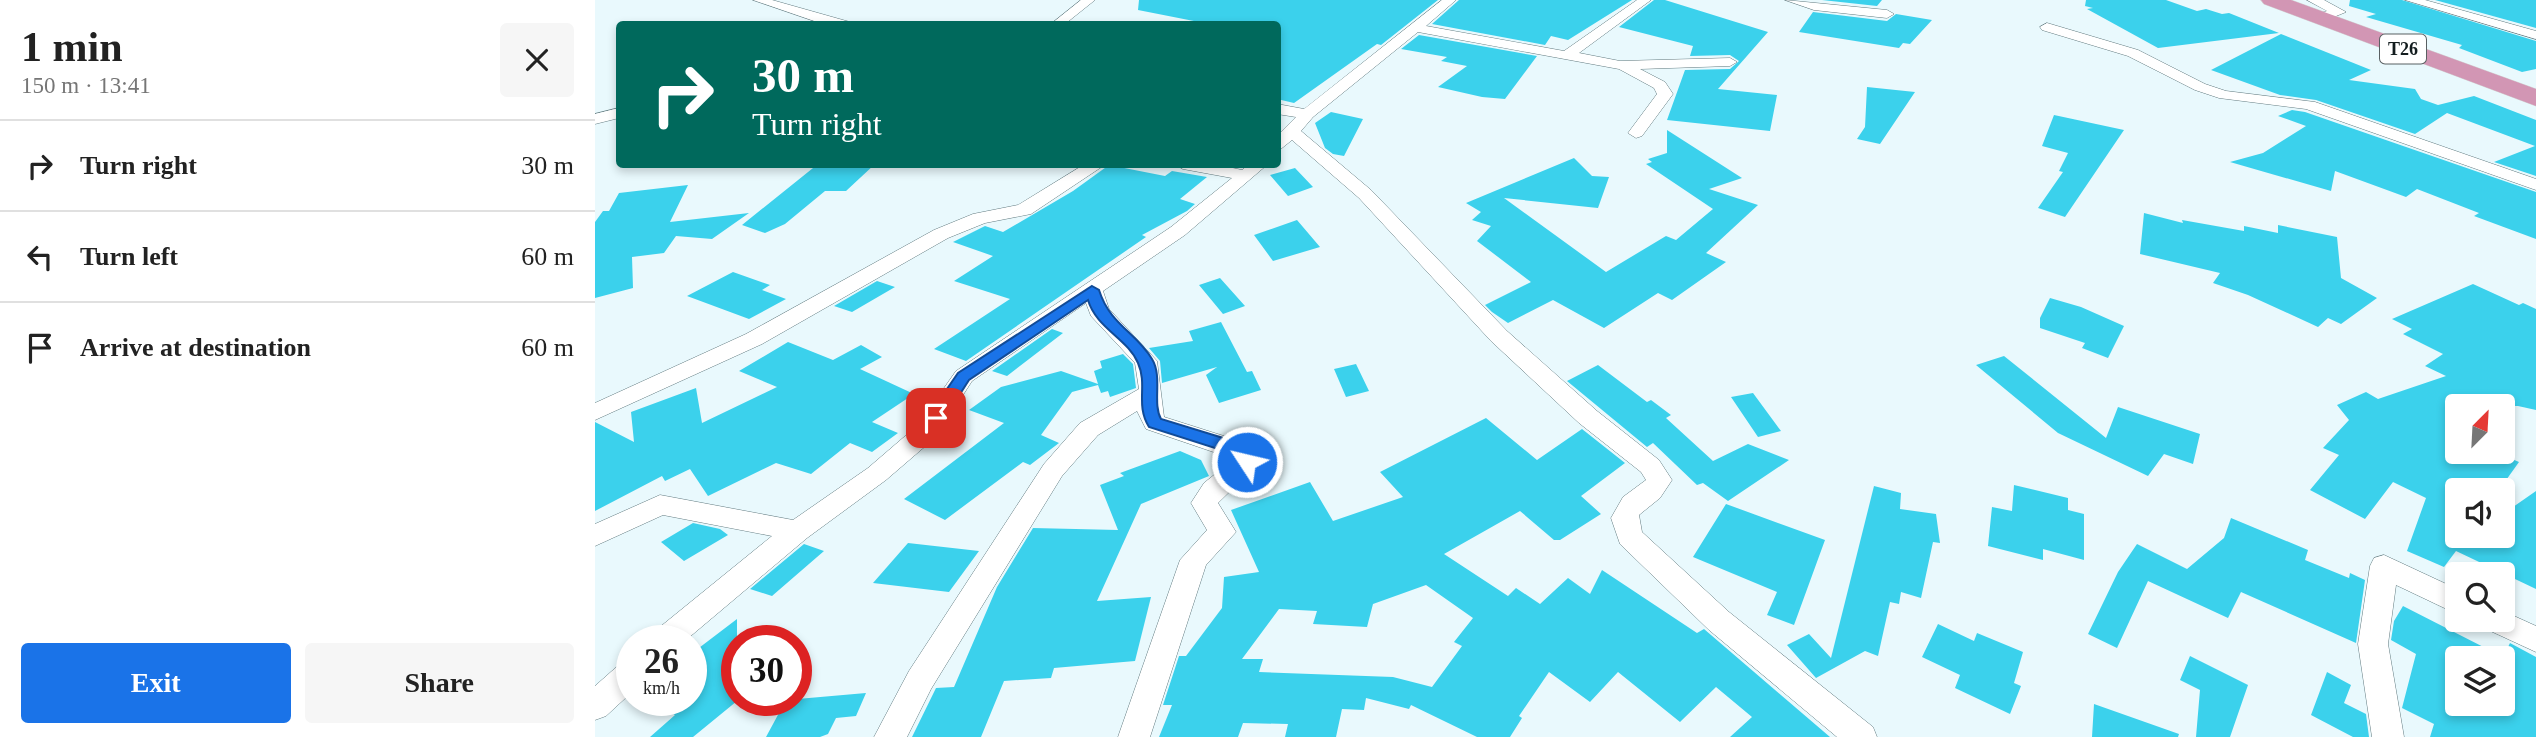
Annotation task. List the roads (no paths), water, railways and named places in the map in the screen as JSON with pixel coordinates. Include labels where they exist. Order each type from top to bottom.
[{"type":"highway","name":"T26","points":[[2271,0],[2316,9],[2536,98]]},
{"type":"street","points":[[759,0],[825,21]]},
{"type":"street","points":[[1062,21],[1089,0]]},
{"type":"street","points":[[1292,131],[1450,0]]},
{"type":"street","points":[[1569,54],[1646,0]]},
{"type":"street","points":[[1791,0],[1814,6],[1887,14]]},
{"type":"street","points":[[2411,0],[2536,36]]},
{"type":"street","points":[[2047,27],[2133,53],[2212,91],[2309,105],[2536,185]]},
{"type":"street","points":[[1416,28],[1620,65],[1730,62]]},
{"type":"street","points":[[1620,65],[1660,85],[1665,94],[1636,133]]},
{"type":"street","points":[[595,119],[616,114]]},
{"type":"street","points":[[1281,115],[1292,131],[1365,194],[1499,336],[1588,417],[1650,466],[1659,480],[1653,490],[1631,502],[1624,517],[1630,537],[1720,621],[1861,737]]},
{"type":"street","points":[[595,412],[754,339],[941,234],[981,218],[1024,210],[1092,168]]},
{"type":"street","points":[[1230,168],[1254,170]]},
{"type":"street","points":[[684,625],[797,531],[877,474],[927,431],[964,376],[1178,231],[1254,170]]},
{"type":"street","points":[[1092,290],[1098,311],[1146,361],[1151,392],[1149,413],[1155,423],[1240,450],[1246,454],[1247,462],[1213,490],[1205,503],[1222,532],[1194,559],[1134,737]]},
{"type":"street","points":[[890,737],[920,680],[1053,470],[1089,429],[1151,392]]},
{"type":"street","points":[[595,536],[660,505],[797,531]]},
{"type":"street","points":[[2388,737],[2373,644],[2384,566],[2445,596]]},
{"type":"street","points":[[2515,630],[2536,640]]},
{"type":"street","points":[[595,706],[616,687]]}]
